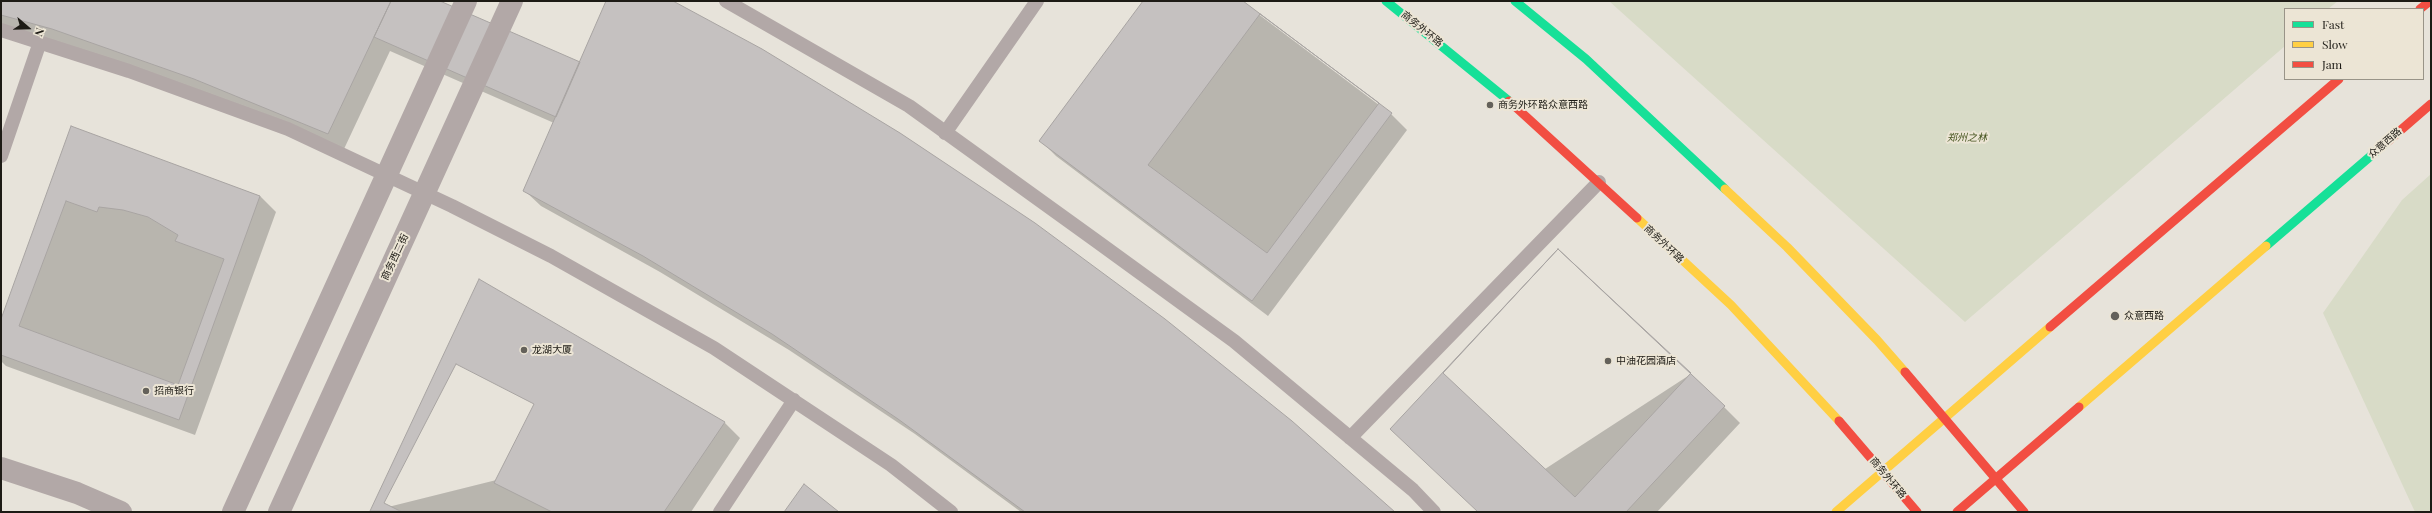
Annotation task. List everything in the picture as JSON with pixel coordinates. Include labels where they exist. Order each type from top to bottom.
[{"type":"street","points":[[234,512],[466,1]]},
{"type":"street","name":"商务西二街","points":[[278,512],[512,1]]},
{"type":"street","name":"商务外环路","points":[[1386,1],[1533,120],[1731,305],[1818,395],[1918,512]]},
{"type":"street","points":[[1515,1],[1586,59],[1787,247],[1877,340],[2024,512]]},
{"type":"street","points":[[2421,8],[2430,1]]},
{"type":"street","points":[[1836,512],[2338,80]]},
{"type":"street","name":"众意西路","points":[[1957,512],[2431,104]]},
{"type":"street","points":[[1,468],[77,494],[121,512]]},
{"type":"lane","points":[[726,1],[908,106],[1234,341],[1413,490],[1434,512]]},
{"type":"lane","points":[[945,133],[1037,1]]},
{"type":"lane","points":[[1,30],[129,70],[288,129],[424,193],[551,256],[714,348],[891,465],[951,512]]},
{"type":"lane","points":[[1,156],[40,42]]},
{"type":"lane","points":[[1350,438],[1599,182]]},
{"type":"lane","points":[[720,512],[794,400]]},
{"type":"green space","name":"郑州之林","points":[[1609,1],[2338,1],[2329,8],[2284,8],[2284,47],[1965,322]]},
{"type":"green space","points":[[2431,174],[2431,512],[2415,512],[2323,313],[2402,200]]},
{"type":"building","points":[[1,1],[391,1],[328,134],[194,79],[52,29],[1,15]]},
{"type":"building","points":[[391,1],[440,1],[580,62],[556,117],[374,37]]},
{"type":"building","points":[[606,1],[673,1],[762,49],[900,133],[1035,223],[1165,319],[1292,421],[1395,512],[1025,512],[898,419],[772,334],[643,256],[523,191]]},
{"type":"building","points":[[1143,1],[1243,1],[1392,113],[1252,301],[1039,141]]},
{"type":"building","points":[[1260,14],[1379,103],[1267,253],[1148,165]]},
{"type":"building","points":[[71,126],[260,196],[179,420],[1,355],[1,319]]},
{"type":"building","points":[[66,201],[97,212],[99,207],[123,210],[148,217],[178,235],[175,241],[224,259],[178,385],[19,326]]},
{"type":"building","points":[[1558,249],[1691,373],[1575,497],[1443,373]]},
{"type":"building","points":[[1558,249],[1725,406],[1626,512],[1478,512],[1390,429]]},
{"type":"building","name":"龙湖大厦","points":[[479,279],[725,422],[664,512],[370,511]]},
{"type":"building","points":[[456,364],[534,404],[494,483],[552,512],[402,512],[384,503]]},
{"type":"building","points":[[804,484],[839,512],[784,512]]},
{"type":"traffic: fast","points":[[1386,1],[1509,101]]},
{"type":"traffic: fast","points":[[1515,1],[1586,59],[1725,189]]},
{"type":"traffic: fast","points":[[2266,246],[2387,142]]},
{"type":"traffic: slow","points":[[1725,189],[1787,247],[1877,340],[1905,372]]},
{"type":"traffic: slow","points":[[1637,218],[1731,305],[1839,421]]},
{"type":"traffic: slow","points":[[2079,407],[2266,246]]},
{"type":"traffic: slow","points":[[1836,512],[2050,327]]},
{"type":"traffic: jam","points":[[2421,8],[2430,1]]},
{"type":"traffic: jam","points":[[2050,327],[2338,80]]},
{"type":"traffic: jam","points":[[1509,101],[1637,218]]},
{"type":"traffic: jam","points":[[2387,142],[2431,104]]},
{"type":"traffic: jam","points":[[1905,372],[2024,512]]},
{"type":"traffic: jam","points":[[1957,512],[2079,407]]},
{"type":"traffic: jam","points":[[1839,421],[1917,512]]},
{"type":"place","name":"商务外环路众意西路","points":[[1490,105]]},
{"type":"place","name":"众意西路","points":[[2115,316]]},
{"type":"place","name":"龙湖大厦","points":[[524,350]]},
{"type":"place","name":"中油花园酒店","points":[[1608,361]]},
{"type":"place","name":"招商银行","points":[[146,391]]}]
